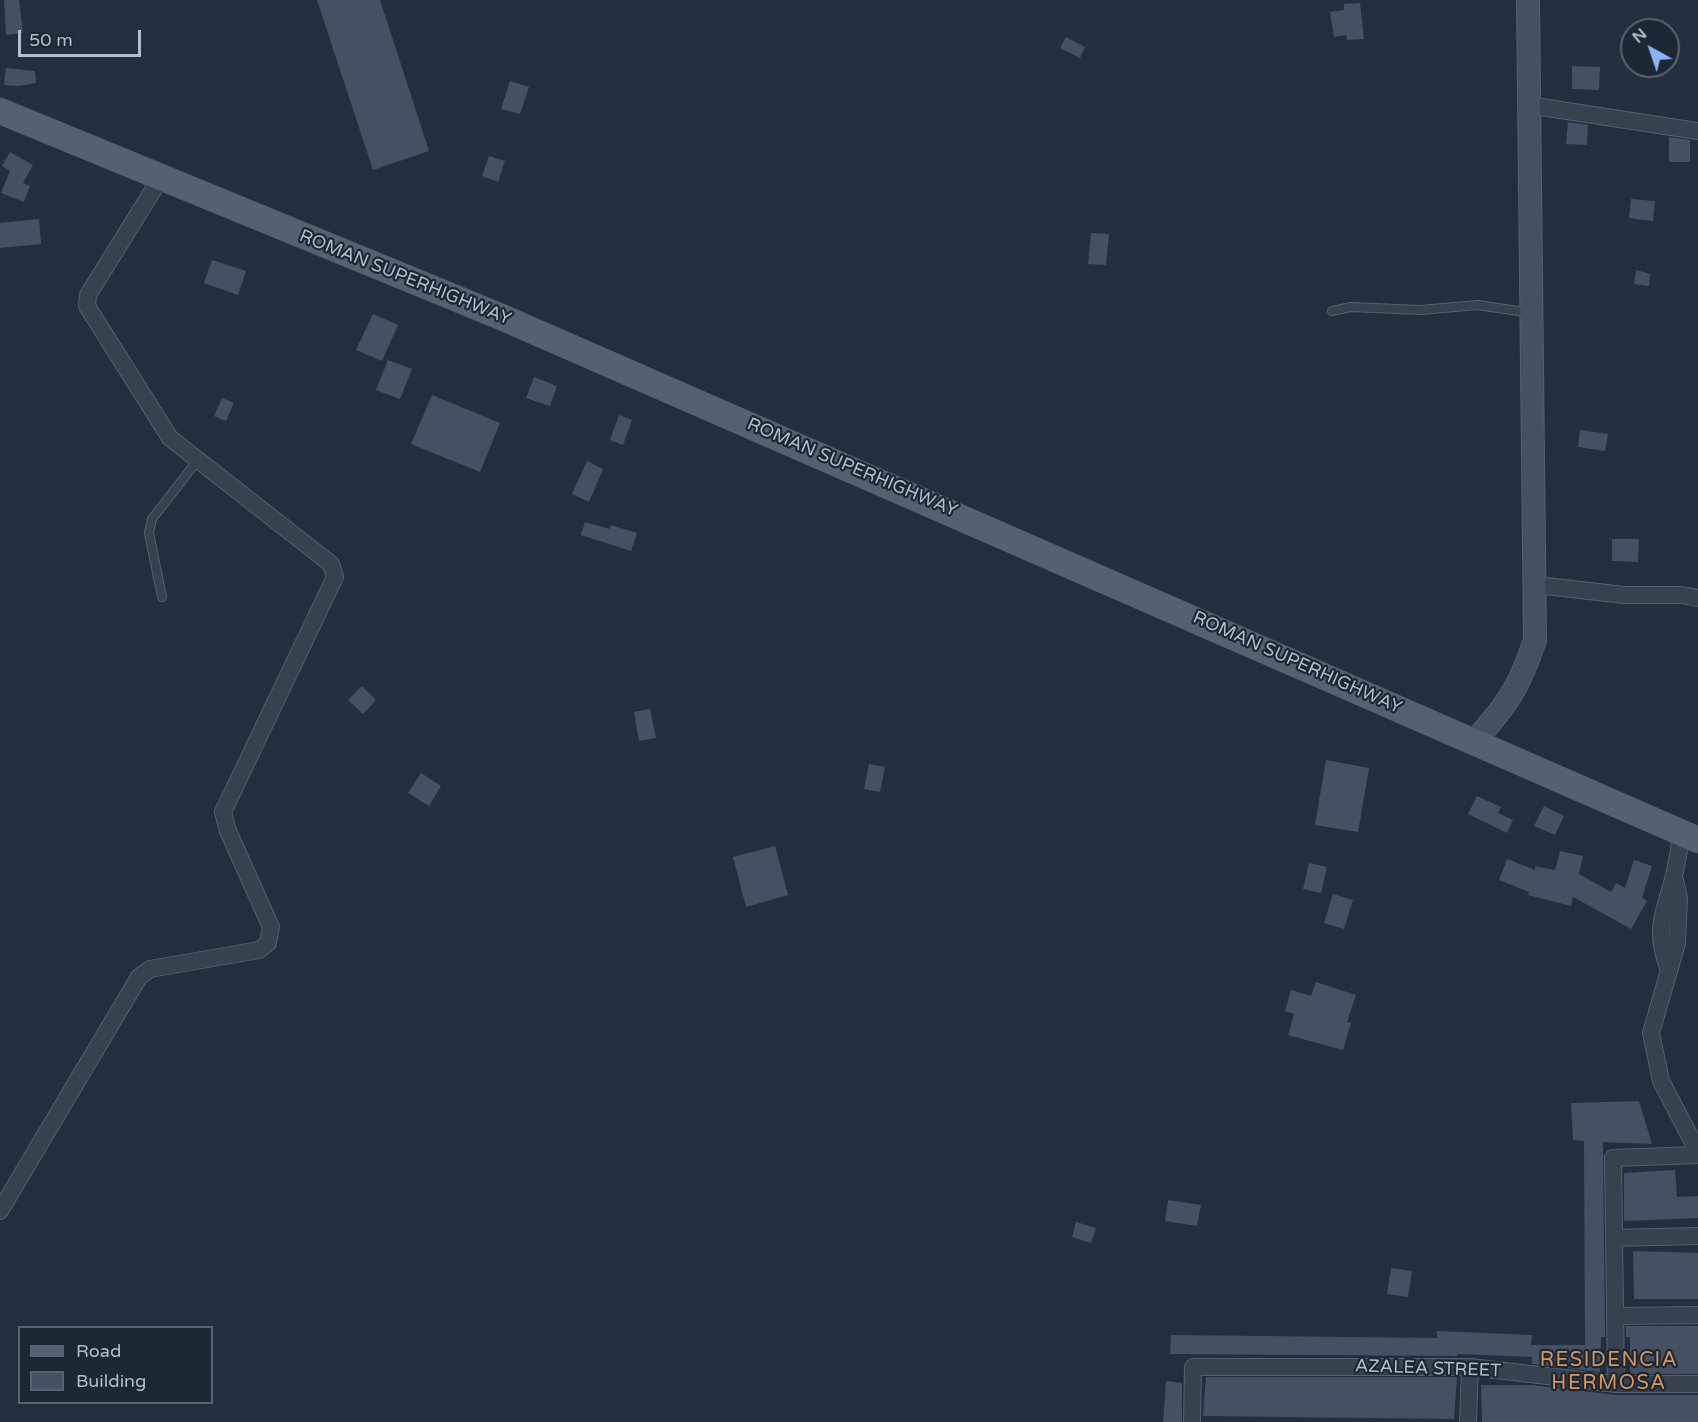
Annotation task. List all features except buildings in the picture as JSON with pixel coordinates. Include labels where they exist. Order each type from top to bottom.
[{"type":"main road","name":"ROMAN SUPERHIGHWAY","points":[[0,111],[160,179],[499,316],[1690,836]]},
{"type":"street","points":[[1476,741],[1511,699],[1523,677],[1535,640],[1537,585],[1528,0]]},
{"type":"street","points":[[1528,105],[1698,131]]},
{"type":"street","points":[[0,1211],[139,977],[150,969],[259,950],[268,942],[271,927],[228,831],[223,812],[335,577],[332,564],[170,438],[87,306],[88,295],[160,179]]},
{"type":"street","points":[[1537,585],[1624,595],[1681,595],[1698,598]]},
{"type":"street","points":[[1616,1384],[1613,1158],[1698,1153],[1661,1081],[1651,1033],[1668,967],[1677,943],[1679,898],[1674,876],[1690,836]]},
{"type":"street","points":[[1614,1238],[1698,1236]]},
{"type":"street","points":[[1615,1316],[1698,1316]]},
{"type":"street","name":"AZALEA STREET","points":[[1192,1422],[1193,1367],[1470,1367],[1616,1384],[1698,1384]]},
{"type":"street","points":[[1468,1422],[1470,1367]]},
{"type":"lane","points":[[1332,311],[1351,307],[1420,310],[1478,305],[1532,313]]},
{"type":"lane","points":[[162,597],[149,533],[152,519],[197,461]]},
{"type":"district","name":"RESIDENCIA HERMOSA","points":[[1609,1372]]}]
